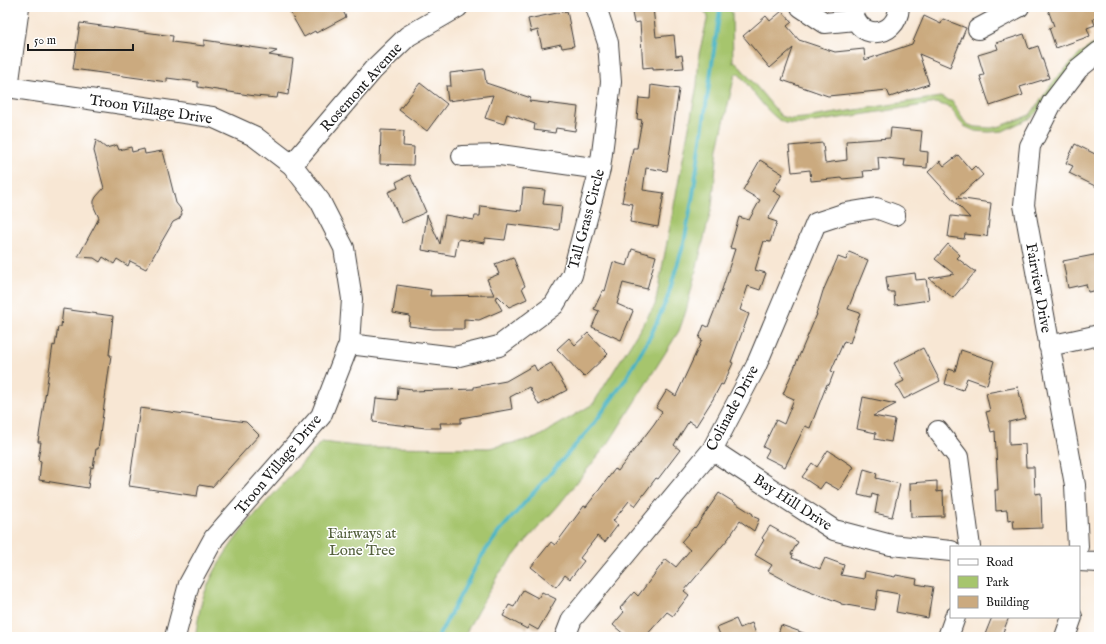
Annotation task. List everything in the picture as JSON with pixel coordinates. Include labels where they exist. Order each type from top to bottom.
[{"type":"main road","points":[[7,87],[18,7]]},
{"type":"street","name":"Rosemont Avenue","points":[[292,165],[373,70],[408,36],[458,7]]},
{"type":"street","name":"Tall Grass Circle","points":[[349,344],[456,357],[499,346],[554,305],[572,275],[600,169],[611,82],[608,43],[596,7]]},
{"type":"street","points":[[801,7],[825,23],[854,14],[860,26],[867,31],[875,32],[882,32],[890,28],[895,22],[899,7]]},
{"type":"street","points":[[978,29],[1019,7]]},
{"type":"street","name":"Fairview Drive","points":[[1078,546],[1075,485],[1024,205],[1030,146],[1052,103],[1078,69],[1099,52]]},
{"type":"street","name":"Troon Village Drive","points":[[7,87],[212,117],[254,136],[292,165],[320,201],[344,248],[352,299],[349,344],[321,416],[214,538],[189,584],[175,637]]},
{"type":"street","points":[[462,156],[500,154],[600,169]]},
{"type":"street","name":"Colinade Drive","points":[[565,637],[572,619],[712,450],[756,366],[816,223],[846,213],[876,208],[895,215]]},
{"type":"street","points":[[1049,346],[1099,335]]},
{"type":"street","points":[[938,431],[958,457],[970,546]]},
{"type":"street","name":"Bay Hill Drive","points":[[712,450],[834,530],[890,545],[950,551]]},
{"type":"street","points":[[1080,561],[1099,562]]},
{"type":"street","points":[[948,637],[955,618]]},
{"type":"street","points":[[1066,637],[1072,618]]},
{"type":"green space","name":"Fairways at Lone Tree","points":[[701,7],[727,7],[732,12],[733,63],[736,62],[781,116],[791,119],[940,97],[953,102],[964,121],[969,125],[991,128],[1001,126],[1030,115],[1057,77],[1081,53],[1099,40],[1099,46],[1032,117],[1003,131],[975,131],[964,126],[951,108],[937,103],[801,124],[785,123],[766,108],[739,74],[735,74],[718,148],[712,206],[686,311],[679,331],[610,441],[558,506],[498,575],[464,637],[195,637],[203,597],[227,550],[241,531],[321,442],[365,447],[489,448],[536,438],[593,404],[655,305],[697,85],[699,54],[708,16]]},
{"type":"building","points":[[287,7],[341,7],[346,17],[316,33],[315,31],[304,37]]},
{"type":"building","points":[[631,7],[653,7],[656,37],[674,35],[676,56],[682,55],[684,68],[653,70],[653,67],[643,68],[640,22],[634,23]]},
{"type":"building","points":[[1047,7],[1099,7],[1099,17],[1093,19],[1095,25],[1087,28],[1090,36],[1056,48],[1049,28],[1054,26]]},
{"type":"building","points":[[567,11],[574,46],[562,48],[561,44],[542,48],[538,30],[531,32],[528,19]]},
{"type":"building","points":[[782,11],[792,22],[787,26],[799,40],[835,52],[864,49],[865,60],[912,44],[924,16],[941,24],[943,19],[966,28],[950,67],[919,54],[929,84],[890,97],[887,90],[828,96],[782,80],[793,48],[770,68],[743,36],[766,16],[770,21]]},
{"type":"building","points":[[80,23],[173,36],[172,42],[204,46],[204,40],[277,51],[269,55],[293,59],[288,95],[278,93],[277,98],[255,96],[198,87],[198,82],[167,78],[167,82],[73,69]]},
{"type":"building","points":[[1024,34],[1029,49],[1038,46],[1049,78],[1020,87],[1023,95],[990,106],[980,76],[984,75],[978,55],[998,49],[996,43]]},
{"type":"building","points":[[484,69],[486,83],[531,98],[529,101],[578,107],[575,131],[556,128],[555,133],[534,130],[535,124],[507,114],[504,124],[485,118],[493,95],[448,101],[446,86],[451,86],[450,73]]},
{"type":"building","points":[[420,83],[447,104],[427,131],[399,110]]},
{"type":"building","points":[[651,85],[679,89],[667,171],[646,168],[643,190],[664,193],[658,227],[630,222],[633,204],[622,202],[633,148],[637,148],[642,120],[637,119],[639,98],[650,99]]},
{"type":"building","points":[[891,128],[922,131],[920,151],[928,152],[927,168],[904,166],[905,160],[878,157],[879,170],[863,171],[864,177],[811,181],[810,170],[792,172],[789,146],[823,143],[825,163],[847,160],[846,141],[890,138]]},
{"type":"building","points":[[381,130],[404,131],[403,146],[414,147],[413,165],[380,164]]},
{"type":"building","points":[[96,140],[106,148],[117,145],[119,150],[131,147],[132,152],[144,149],[145,154],[162,151],[164,155],[176,203],[182,214],[179,219],[173,222],[146,269],[130,261],[128,266],[117,259],[114,264],[103,257],[100,262],[94,258],[78,257],[99,218],[94,207],[94,201],[104,188],[94,151]]},
{"type":"building","points":[[1075,144],[1099,156],[1099,188],[1069,173],[1073,166],[1066,163]]},
{"type":"building","points":[[958,155],[971,170],[975,166],[983,175],[957,198],[991,203],[987,237],[965,234],[964,239],[948,237],[951,216],[970,218],[928,172],[940,161],[944,166]]},
{"type":"building","points":[[760,160],[783,174],[773,191],[781,196],[768,219],[777,222],[770,242],[764,241],[755,270],[766,273],[760,290],[748,286],[740,310],[749,314],[731,362],[733,363],[723,385],[721,384],[696,426],[689,421],[674,445],[680,450],[658,479],[656,478],[635,506],[629,501],[613,521],[618,525],[605,542],[597,536],[580,558],[584,561],[570,579],[565,575],[556,587],[531,567],[551,542],[555,545],[584,506],[586,507],[615,469],[618,471],[662,412],[656,408],[667,390],[676,396],[702,340],[699,338],[704,325],[708,327],[719,299],[735,249],[730,248],[739,217],[749,220],[760,200],[743,190]]},
{"type":"building","points":[[410,175],[426,212],[402,223],[388,192],[398,188],[396,182]]},
{"type":"building","points":[[523,188],[545,190],[543,204],[562,206],[559,230],[508,224],[505,240],[485,238],[485,243],[458,239],[455,256],[422,250],[427,215],[440,244],[445,215],[474,220],[475,216],[480,216],[481,206],[521,211]]},
{"type":"building","points":[[948,244],[960,255],[957,258],[976,271],[953,298],[929,278],[954,274],[935,259]]},
{"type":"building","points":[[632,249],[656,256],[647,289],[623,283],[617,304],[633,311],[621,340],[592,327],[599,311],[594,309],[603,290],[605,291],[613,262],[627,266]]},
{"type":"building","points":[[849,252],[868,260],[848,309],[860,313],[850,343],[844,341],[831,371],[834,372],[829,385],[827,384],[810,428],[805,426],[785,467],[765,457],[769,450],[763,447],[776,420],[784,424],[794,399],[783,394],[817,314],[823,291],[838,257],[846,260]]},
{"type":"building","points":[[1099,254],[1099,290],[1088,292],[1086,284],[1068,288],[1063,261]]},
{"type":"building","points":[[513,257],[525,286],[522,288],[527,299],[509,307],[498,296],[495,298],[502,310],[479,320],[464,319],[464,329],[433,329],[409,326],[410,316],[393,313],[397,285],[431,290],[430,296],[494,295],[487,279],[499,274],[495,264]]},
{"type":"building","points":[[915,273],[916,280],[926,279],[929,300],[895,305],[894,292],[888,292],[886,277]]},
{"type":"building","points":[[63,309],[113,316],[109,355],[111,355],[98,449],[96,449],[93,468],[91,467],[88,488],[39,480],[41,461],[38,460],[41,442],[38,442],[53,345],[55,346],[58,327],[61,327]]},
{"type":"building","points":[[588,333],[608,354],[584,377],[557,349],[569,338],[575,345]]},
{"type":"building","points":[[923,348],[940,381],[904,399],[896,385],[904,381],[894,363]]},
{"type":"building","points":[[961,350],[994,361],[987,385],[967,378],[963,390],[945,384],[949,369],[955,371]]},
{"type":"building","points":[[551,363],[567,390],[539,405],[529,387],[510,397],[512,409],[461,418],[461,423],[440,423],[441,428],[426,428],[373,422],[376,398],[397,400],[398,387],[412,389],[412,391],[474,389],[474,387],[506,381],[534,365],[537,371]]},
{"type":"building","points":[[1018,387],[1025,418],[1009,422],[1009,445],[1025,444],[1026,467],[1034,467],[1035,494],[1041,493],[1042,528],[1014,529],[1013,520],[1008,521],[1007,510],[996,511],[995,490],[998,490],[995,431],[991,432],[986,412],[990,411],[986,393]]},
{"type":"building","points":[[863,397],[896,404],[873,416],[895,420],[891,442],[875,439],[876,433],[857,429]]},
{"type":"building","points":[[140,408],[246,422],[259,435],[212,487],[199,485],[197,496],[129,486]]},
{"type":"building","points":[[828,450],[854,467],[839,490],[825,482],[820,489],[802,477],[812,463],[817,467]]},
{"type":"building","points":[[864,469],[877,473],[876,478],[900,484],[892,517],[875,513],[878,496],[872,494],[871,498],[858,495]]},
{"type":"building","points":[[937,481],[937,492],[943,491],[944,516],[911,517],[910,483]]},
{"type":"building","points":[[719,493],[753,514],[752,516],[759,519],[754,531],[740,521],[728,539],[684,591],[689,595],[673,616],[667,612],[645,637],[627,637],[613,625],[624,612],[620,608],[634,592],[638,596],[666,559],[676,567],[690,550],[681,542],[694,527],[695,528]]},
{"type":"building","points":[[770,526],[798,542],[791,554],[793,555],[792,558],[820,569],[825,558],[844,565],[841,575],[864,579],[865,571],[895,577],[896,575],[917,579],[916,584],[933,587],[928,618],[896,612],[899,594],[878,590],[875,610],[841,604],[792,584],[768,571],[772,565],[755,555],[764,540],[762,538]]},
{"type":"building","points":[[523,590],[538,598],[542,592],[556,599],[538,630],[529,625],[527,629],[503,616],[509,605],[514,607]]},
{"type":"building","points":[[992,618],[1009,618],[1001,637],[984,637]]},
{"type":"building","points":[[736,619],[740,628],[752,623],[757,637],[718,637],[718,635],[720,635],[717,627]]},
{"type":"building","points":[[781,625],[812,636],[777,637]]},
{"type":"waterway","points":[[438,637],[481,557],[499,532],[593,425],[625,380],[651,335],[667,299],[684,243],[693,195],[720,9]]}]
